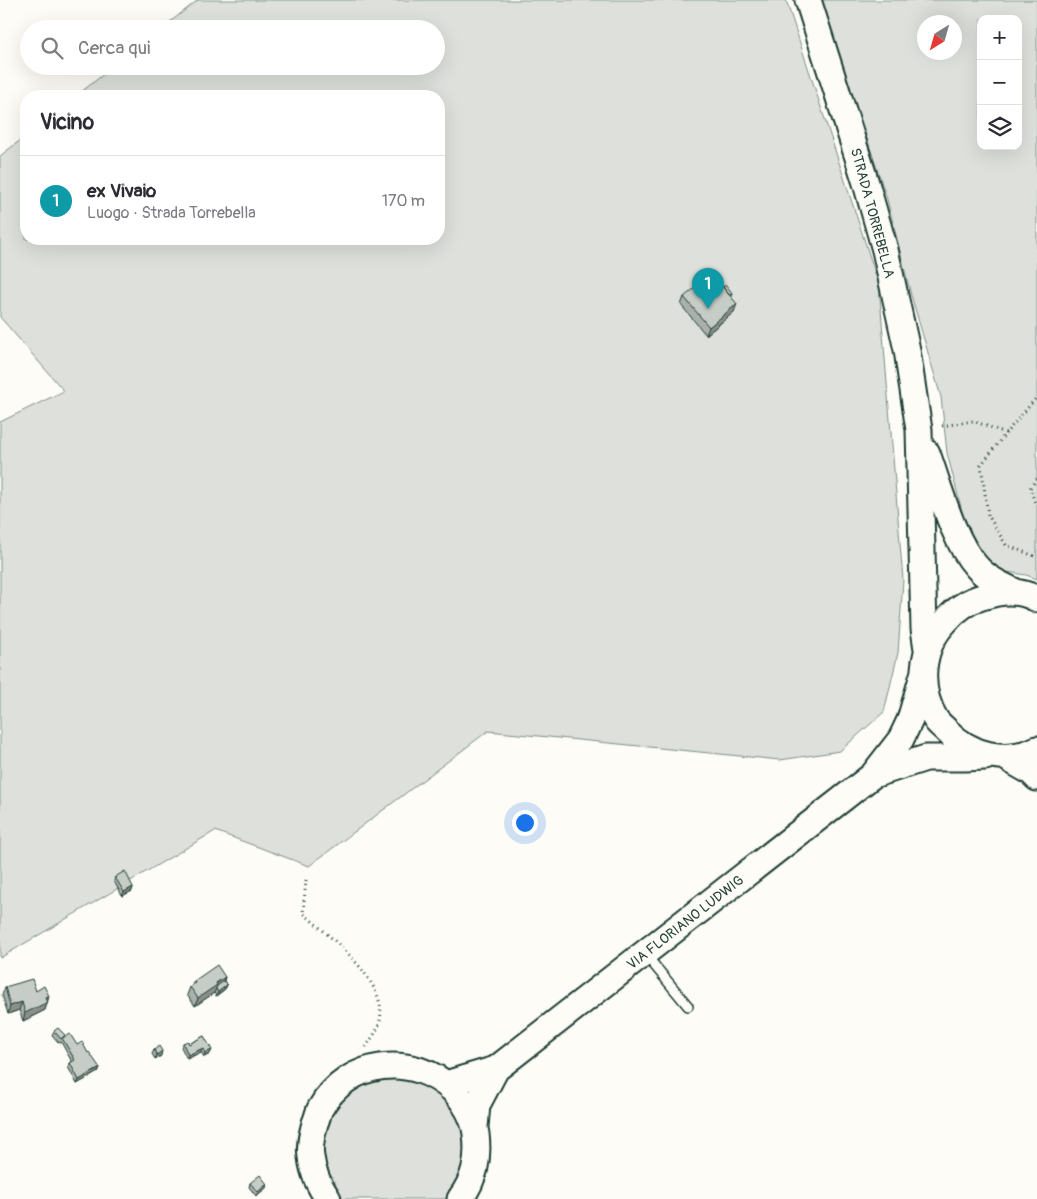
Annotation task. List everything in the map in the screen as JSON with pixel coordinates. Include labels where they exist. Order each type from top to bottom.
[{"type":"street","name":"STRADA TORREBELLA","points":[[808,0],[866,183],[885,250],[907,350],[919,430]]},
{"type":"street","points":[[919,430],[950,519],[964,550],[976,567],[994,581],[1030,595]]},
{"type":"street","points":[[873,775],[901,739],[910,720],[923,675],[927,649],[924,629],[919,430]]},
{"type":"street","points":[[927,649],[938,628],[956,609],[978,598],[996,593],[1030,595]]},
{"type":"street","points":[[923,675],[926,698],[937,720],[956,740],[975,750],[1000,756],[1031,772],[1037,778]]},
{"type":"street","points":[[873,775],[926,758],[1000,756],[1030,752],[1037,749]]},
{"type":"street","name":"VIA FLORIANO LUDWIG","points":[[446,1084],[496,1069],[873,775]]},
{"type":"street","points":[[328,1199],[313,1188],[310,1155],[312,1134],[320,1110],[332,1092],[351,1077],[370,1069],[389,1066],[410,1067],[430,1074],[446,1084],[464,1104],[475,1127],[478,1149],[475,1171],[466,1191],[460,1199]]},
{"type":"street","name":"VIA FLORIANO LUDWIG","points":[[475,1127],[478,1105],[496,1069]]},
{"type":"lane","points":[[645,953],[688,1006]]},
{"type":"path","points":[[1037,397],[981,465],[988,515],[1006,545],[1037,557]]},
{"type":"path","points":[[919,430],[973,421],[1006,433]]},
{"type":"path","points":[[1037,479],[1030,488],[1037,505]]},
{"type":"path","points":[[306,880],[304,913],[353,958],[373,985],[380,1003],[380,1022],[351,1077]]},
{"type":"shaded area","points":[[198,0],[786,0],[879,285],[903,580],[898,653],[884,712],[840,751],[780,760],[488,731],[309,866],[215,831],[0,958],[0,422],[64,391],[0,317],[0,156],[20,141],[20,245],[445,245],[445,90],[84,90],[103,75],[445,75],[445,20],[172,20]]},
{"type":"shaded area","points":[[821,0],[1037,0],[1037,579],[992,567],[970,542],[947,453],[941,397],[911,295],[887,199]]},
{"type":"shaded area","points":[[402,1074],[446,1097],[461,1118],[467,1142],[465,1167],[453,1190],[445,1199],[342,1199],[330,1185],[322,1163],[320,1140],[326,1117],[357,1083]]},
{"type":"building","points":[[712,274],[737,304],[709,327],[684,297]]},
{"type":"building","points":[[726,285],[732,293],[729,295],[723,287]]},
{"type":"building","points":[[125,871],[133,887],[124,892],[115,877]]},
{"type":"building","points":[[217,965],[225,977],[198,998],[190,987],[195,983],[194,981]]},
{"type":"building","points":[[32,979],[36,991],[44,986],[49,996],[45,997],[48,1002],[25,1013],[22,1002],[10,1006],[5,987]]},
{"type":"building","points":[[224,981],[227,985],[218,992],[217,986]]},
{"type":"building","points":[[58,1028],[65,1035],[61,1039],[54,1031]]},
{"type":"building","points":[[70,1034],[77,1045],[82,1042],[100,1068],[79,1080],[70,1063],[75,1060],[62,1038]]},
{"type":"building","points":[[204,1036],[212,1050],[205,1053],[203,1048],[188,1055],[183,1043],[188,1041],[189,1044]]},
{"type":"building","points":[[159,1046],[162,1051],[157,1055],[154,1050]]},
{"type":"building","points":[[260,1175],[267,1184],[258,1192],[250,1183]]},
{"type":"place","name":"ex Vivaio","points":[[708,309]]}]
